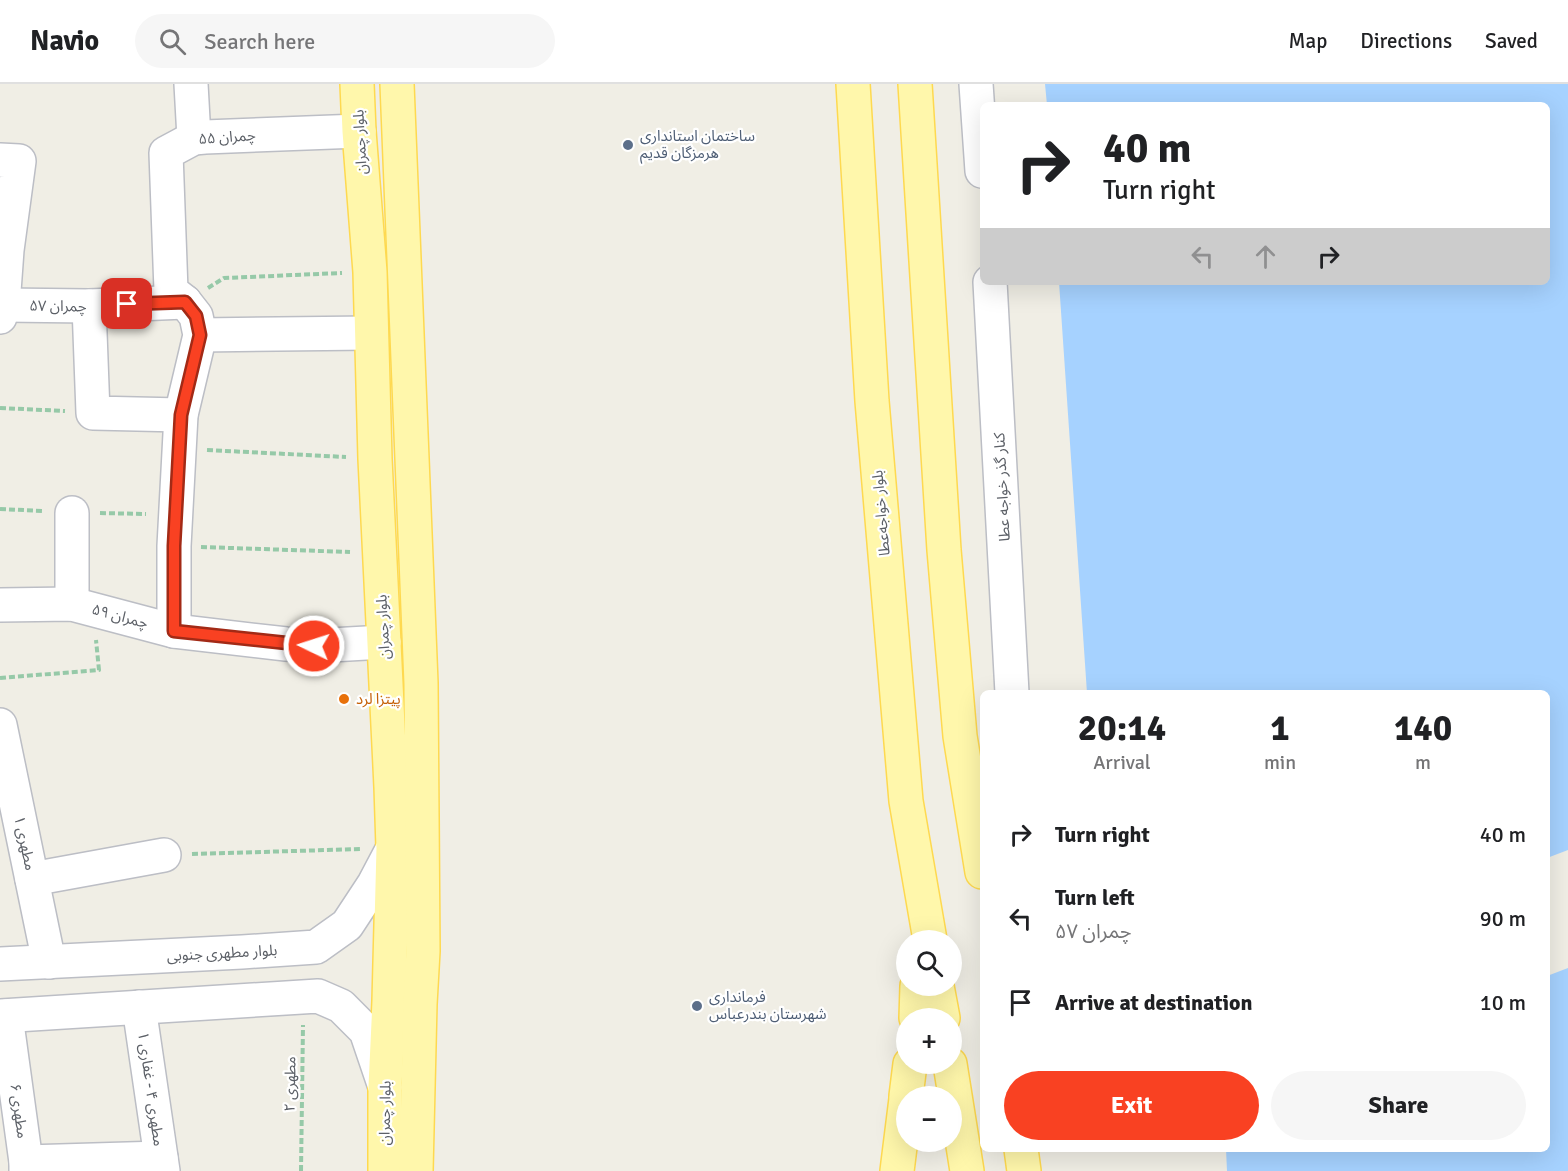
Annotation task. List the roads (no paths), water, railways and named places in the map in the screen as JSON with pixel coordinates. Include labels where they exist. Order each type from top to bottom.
[{"type":"main road","name":"بلوار چمران","points":[[357,84],[358,131],[370,272],[375,459],[393,848],[385,1087],[385,1171]]},
{"type":"main road","points":[[397,84],[421,683],[423,951],[416,1171]]},
{"type":"main road","name":"بلوار خواجه‌عطا","points":[[853,84],[876,448],[906,801],[928,930]]},
{"type":"main road","points":[[915,84],[944,550],[960,736],[980,860]]},
{"type":"main road","points":[[920,930],[922,892]]},
{"type":"main road","points":[[952,1074],[967,1171]]},
{"type":"main road","points":[[897,1171],[899,1152]]},
{"type":"main road","points":[[1022,1152],[1024,1171]]},
{"type":"street","points":[[191,84],[194,138]]},
{"type":"street","points":[[976,84],[980,142]]},
{"type":"street","name":"چمران ۵۵","points":[[178,297],[166,153],[194,138],[358,131]]},
{"type":"street","points":[[0,160],[19,161],[4,250],[2,311]]},
{"type":"street","name":"کنار گذر خواجه عطا","points":[[990,285],[1012,690]]},
{"type":"street","points":[[174,631],[174,546],[181,415],[200,335],[196,316],[178,297]]},
{"type":"street","name":"چمران ۵۷","points":[[2,311],[88,306],[178,297]]},
{"type":"street","points":[[88,306],[93,413],[181,415]]},
{"type":"street","points":[[200,335],[371,333]]},
{"type":"street","points":[[72,513],[83,607]]},
{"type":"street","name":"چمران ۵۹","points":[[0,605],[83,607],[174,631],[314,646],[384,642]]},
{"type":"street","name":"مطهری ۱","points":[[0,724],[6,786],[32,879],[49,962]]},
{"type":"street","name":"بلوار مطهری جنوبی","points":[[0,964],[316,946],[347,925],[374,884],[393,848]]},
{"type":"street","points":[[32,879],[164,855]]},
{"type":"street","points":[[311,997],[322,984],[321,958],[316,946]]},
{"type":"street","points":[[3,1016],[311,997],[341,1006],[366,1031],[385,1087]]},
{"type":"street","name":"مطهری ۴ - غفاری ۱","points":[[139,1007],[162,1164]]},
{"type":"street","name":"مطهری ۶","points":[[3,1016],[26,1167]]},
{"type":"street","points":[[26,1167],[162,1164]]},
{"type":"water","points":[[1045,84],[1568,84],[1568,850],[1550,857],[1550,690],[1087,690],[1059,285],[1550,285],[1550,102],[1047,102]]},
{"type":"water","points":[[1568,968],[1568,1171],[1227,1171],[1226,1152],[1550,1152],[1550,975]]},
{"type":"place","name":"ساختمان استانداری هرمزگان قدیم","points":[[628,145]]},
{"type":"place","name":"پیتزا لرد","points":[[344,699]]},
{"type":"place","name":"فرمانداری شهرستان بندرعباس","points":[[697,1006]]}]
